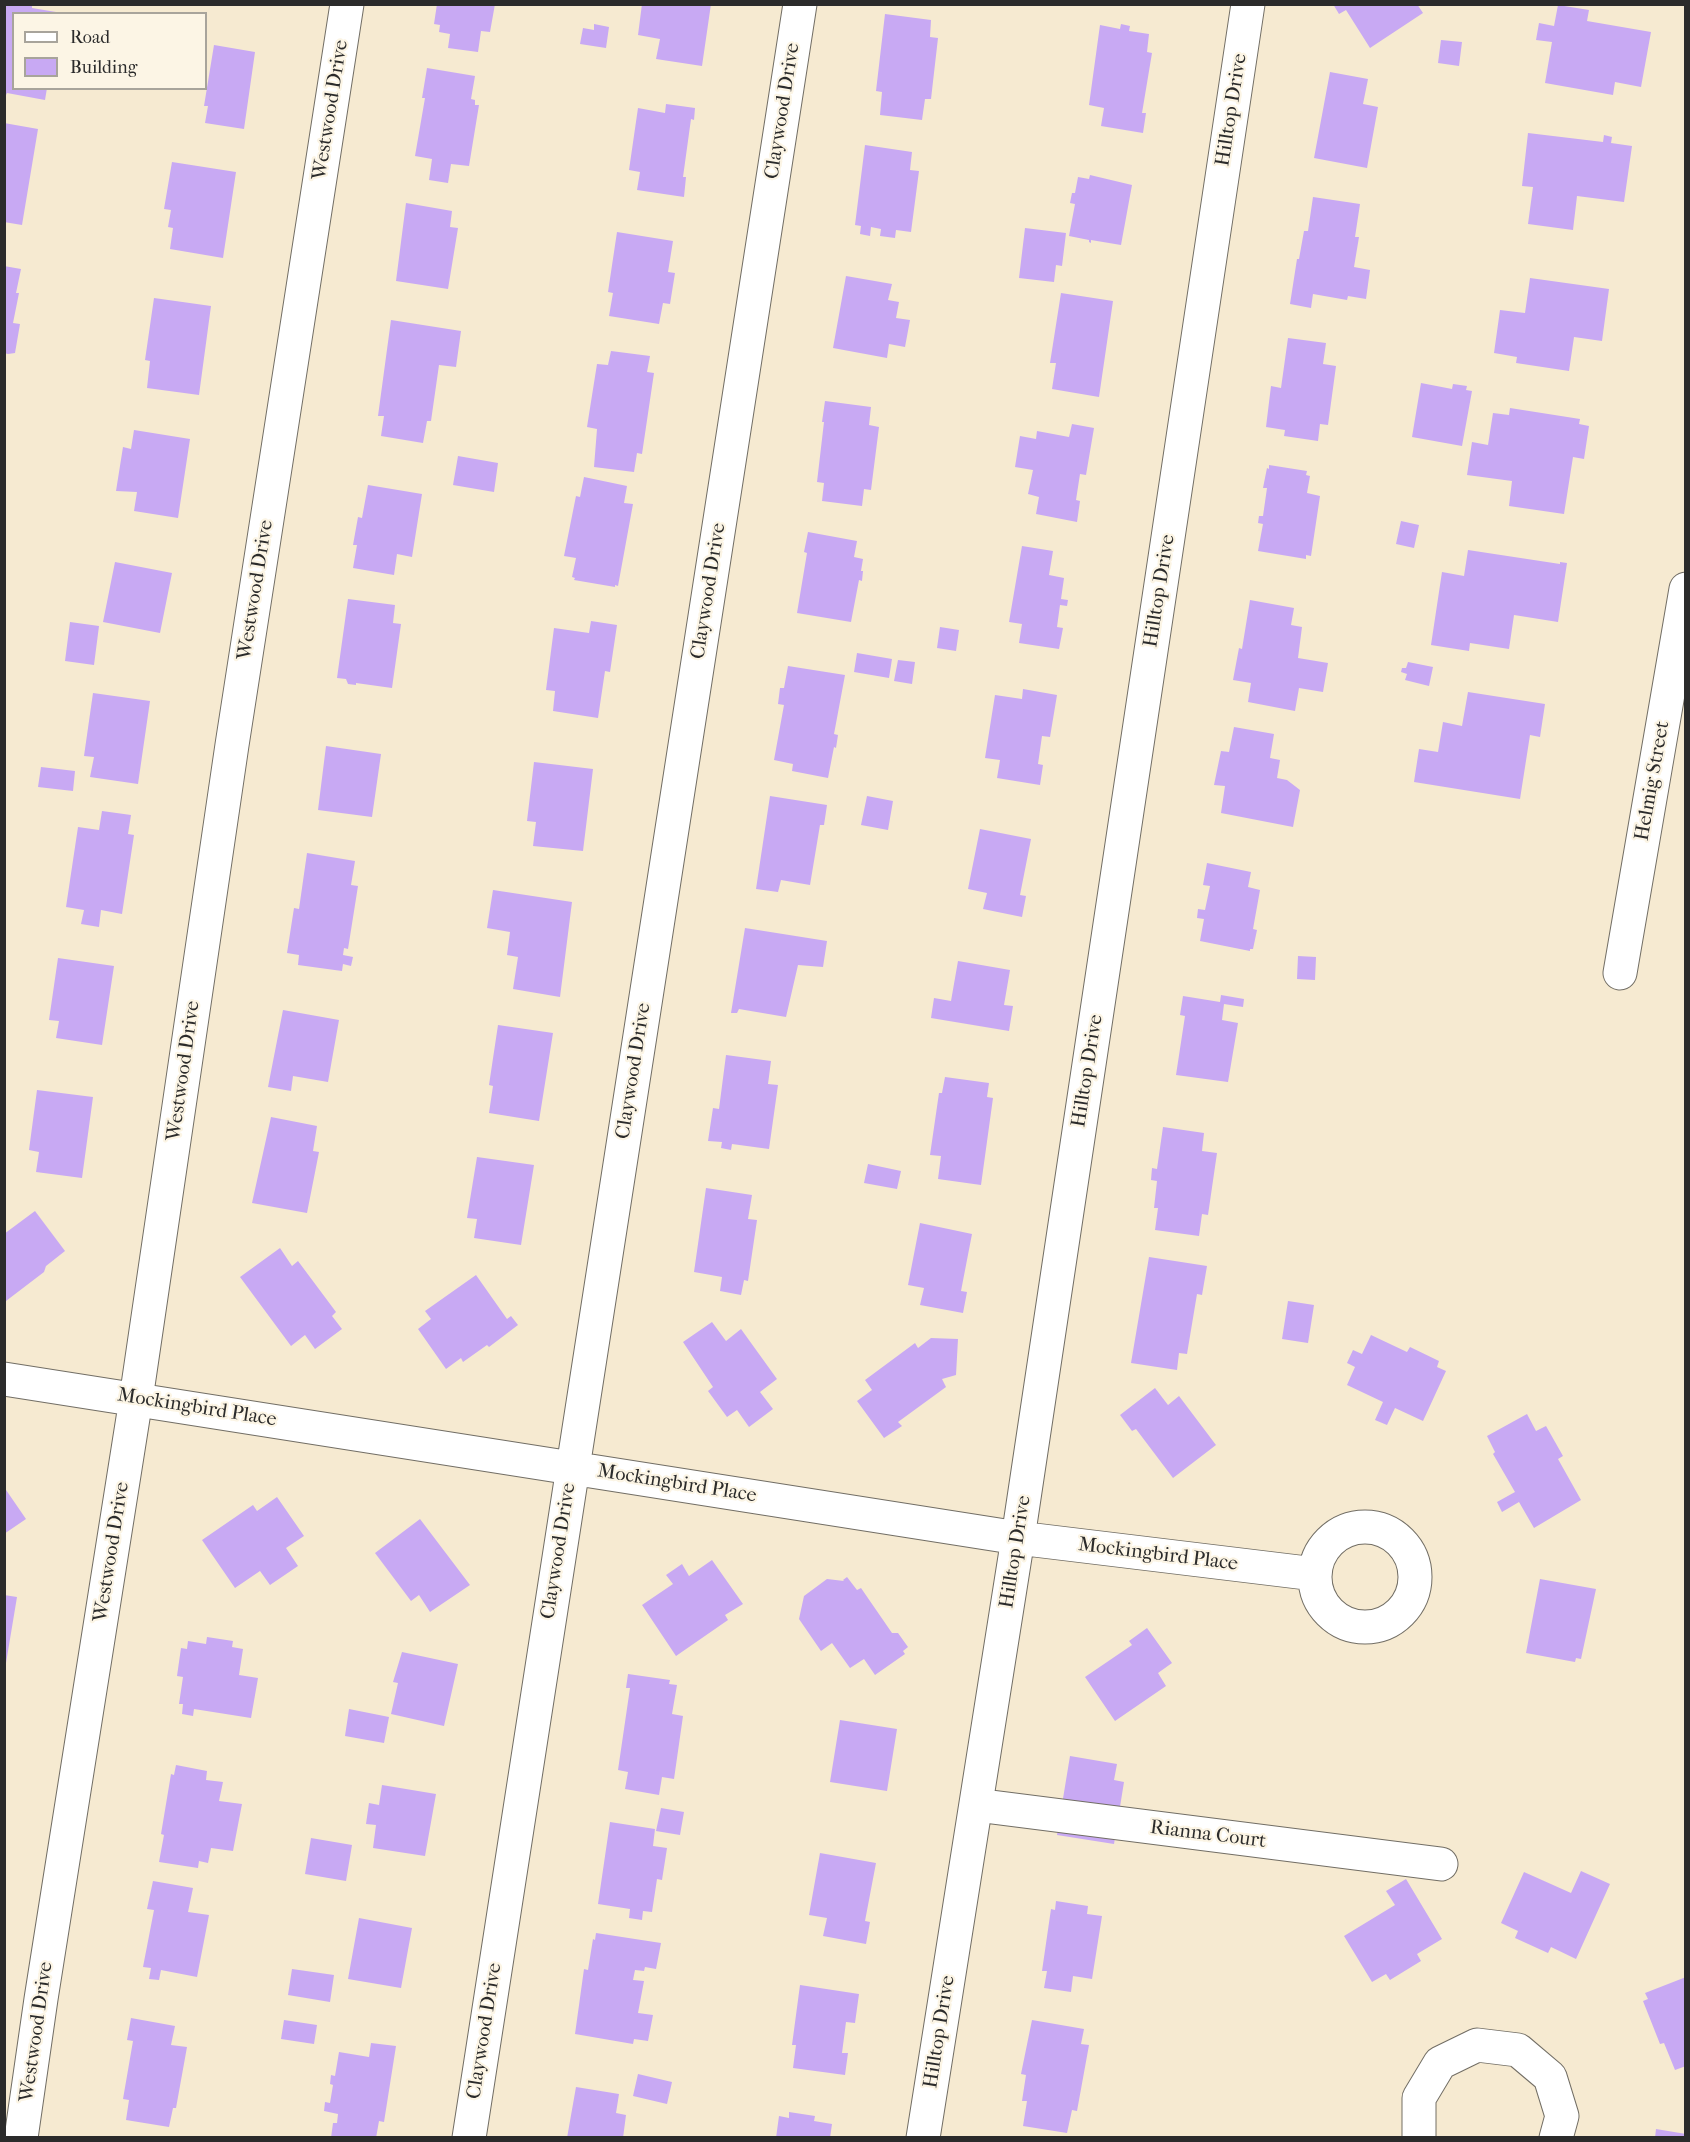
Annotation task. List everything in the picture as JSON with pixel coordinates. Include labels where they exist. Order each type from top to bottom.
[{"type":"street","name":"Westwood Drive","points":[[21,2138],[136,1399],[232,745],[347,4]]},
{"type":"street","name":"Claywood Drive","points":[[469,2138],[800,4]]},
{"type":"street","name":"Hilltop Drive","points":[[923,2138],[1018,1538],[1248,4]]},
{"type":"street","name":"Helmig Street","points":[[1620,973],[1686,589]]},
{"type":"street","name":"Mockingbird Place","points":[[4,1379],[1018,1538],[1315,1574]]},
{"type":"street","name":"Rianna Court","points":[[976,1805],[1441,1864]]},
{"type":"street","points":[[1419,2138],[1419,2098],[1440,2063],[1477,2045],[1518,2050],[1550,2077],[1562,2116],[1556,2138]]},
{"type":"building","points":[[4,4],[32,4],[32,8],[56,12],[12,12],[12,90],[47,90],[45,100],[7,93],[4,99]]},
{"type":"building","points":[[437,4],[495,4],[490,32],[481,31],[478,52],[448,48],[450,34],[439,32],[440,25],[434,24]]},
{"type":"building","points":[[642,4],[711,4],[702,66],[656,59],[660,39],[638,35]]},
{"type":"building","points":[[1333,4],[1417,4],[1423,13],[1370,48],[1346,10],[1339,14]]},
{"type":"building","points":[[1558,5],[1589,10],[1587,21],[1651,32],[1641,87],[1615,82],[1613,95],[1545,83],[1552,42],[1536,40],[1539,23],[1554,26]]},
{"type":"building","points":[[885,14],[931,20],[930,37],[938,38],[931,99],[925,99],[922,120],[880,115],[882,92],[876,91]]},
{"type":"building","points":[[594,24],[609,27],[606,48],[580,44],[583,28],[594,30]]},
{"type":"building","points":[[1121,24],[1130,26],[1129,31],[1149,34],[1147,52],[1152,53],[1142,113],[1146,113],[1143,133],[1101,126],[1104,108],[1089,105],[1100,25],[1120,29]]},
{"type":"building","points":[[1441,40],[1462,42],[1459,66],[1438,63]]},
{"type":"building","points":[[214,45],[255,52],[244,129],[205,123],[208,106],[204,106]]},
{"type":"building","points":[[427,68],[475,76],[471,99],[475,100],[475,105],[479,105],[469,166],[451,164],[448,183],[429,180],[432,159],[415,156],[425,98],[422,98]]},
{"type":"building","points":[[1330,72],[1368,79],[1363,104],[1378,107],[1367,168],[1314,158]]},
{"type":"building","points":[[666,104],[695,108],[694,120],[691,119],[683,177],[686,177],[684,197],[637,190],[640,172],[629,170],[638,108],[665,113]]},
{"type":"building","points":[[4,123],[38,129],[22,225],[4,222]]},
{"type":"building","points":[[1528,133],[1603,142],[1604,135],[1612,137],[1611,143],[1632,146],[1624,202],[1577,196],[1573,230],[1528,224],[1533,187],[1522,186]]},
{"type":"building","points":[[865,145],[912,152],[910,170],[919,171],[911,232],[896,230],[895,238],[880,236],[881,229],[871,227],[870,236],[860,234],[861,226],[855,225]]},
{"type":"building","points":[[172,162],[236,172],[223,258],[170,249],[173,228],[168,227],[171,210],[164,209]]},
{"type":"building","points":[[1090,175],[1132,185],[1121,245],[1091,240],[1091,243],[1089,240],[1069,236],[1075,204],[1070,203],[1072,193],[1075,193],[1078,177],[1089,179]]},
{"type":"building","points":[[1313,197],[1360,204],[1355,237],[1359,237],[1354,267],[1370,270],[1366,299],[1348,296],[1347,300],[1313,294],[1311,308],[1290,304],[1297,259],[1299,259],[1304,231],[1308,231]]},
{"type":"building","points":[[406,203],[452,211],[450,227],[458,228],[448,289],[396,281]]},
{"type":"building","points":[[1025,228],[1066,233],[1062,266],[1056,265],[1054,282],[1019,278]]},
{"type":"building","points":[[617,232],[673,241],[668,272],[675,273],[670,304],[663,303],[659,324],[609,316],[613,293],[608,292]]},
{"type":"building","points":[[4,266],[21,269],[13,323],[20,324],[15,353],[8,354],[4,353]]},
{"type":"building","points":[[846,276],[892,284],[888,300],[899,302],[896,318],[910,320],[905,347],[889,344],[887,358],[833,348]]},
{"type":"building","points":[[1530,278],[1609,289],[1602,341],[1574,337],[1569,371],[1516,363],[1517,357],[1494,353],[1500,310],[1525,313]]},
{"type":"building","points":[[1061,293],[1113,301],[1099,397],[1052,389],[1056,363],[1050,363]]},
{"type":"building","points":[[154,298],[211,306],[199,395],[147,388],[150,361],[145,360]]},
{"type":"building","points":[[391,320],[461,331],[456,367],[439,365],[431,421],[427,421],[423,443],[381,436],[384,416],[378,416]]},
{"type":"building","points":[[1288,338],[1326,343],[1323,364],[1336,366],[1328,425],[1320,424],[1318,441],[1284,436],[1285,430],[1266,427],[1271,386],[1281,388]]},
{"type":"building","points":[[611,351],[650,356],[647,372],[654,373],[642,454],[637,453],[634,472],[594,467],[597,429],[587,427],[597,364],[608,365]]},
{"type":"building","points":[[1421,383],[1452,389],[1453,384],[1467,386],[1466,390],[1472,391],[1462,446],[1412,437]]},
{"type":"building","points":[[825,401],[871,407],[869,425],[879,427],[871,490],[864,489],[862,506],[822,501],[824,483],[817,482]]},
{"type":"building","points":[[1510,408],[1580,419],[1579,424],[1589,426],[1584,459],[1573,457],[1564,514],[1509,506],[1512,481],[1467,475],[1472,442],[1488,445],[1493,413],[1509,415]]},
{"type":"building","points":[[1072,424],[1094,428],[1086,475],[1080,474],[1076,500],[1080,501],[1077,522],[1036,514],[1039,497],[1028,494],[1033,470],[1015,467],[1020,436],[1036,439],[1037,431],[1069,437]]},
{"type":"building","points":[[134,430],[190,439],[178,518],[134,511],[137,492],[116,491],[123,447],[131,449]]},
{"type":"building","points":[[458,456],[498,463],[494,492],[453,485]]},
{"type":"building","points":[[1269,465],[1307,471],[1306,475],[1310,476],[1307,493],[1320,496],[1311,556],[1306,555],[1306,559],[1258,551],[1263,524],[1258,523],[1259,516],[1263,516],[1267,488],[1263,488]]},
{"type":"building","points":[[584,477],[627,486],[624,503],[633,504],[618,586],[615,585],[615,587],[574,580],[575,578],[572,577],[576,558],[564,556],[576,496],[580,497]]},
{"type":"building","points":[[368,485],[422,494],[412,557],[397,554],[394,575],[353,568],[357,545],[353,545],[358,517],[362,518]]},
{"type":"building","points":[[1401,521],[1419,525],[1414,548],[1396,544]]},
{"type":"building","points":[[808,532],[857,541],[854,557],[863,559],[861,571],[863,571],[862,581],[859,580],[851,622],[797,613],[807,553],[804,552]]},
{"type":"building","points":[[1022,546],[1053,551],[1049,575],[1064,578],[1061,599],[1068,600],[1067,606],[1060,605],[1057,627],[1063,628],[1059,649],[1019,643],[1022,624],[1009,622]]},
{"type":"building","points":[[1468,550],[1560,564],[1560,562],[1567,563],[1558,622],[1514,615],[1509,649],[1470,643],[1469,651],[1431,645],[1442,572],[1464,576]]},
{"type":"building","points":[[115,562],[172,573],[160,633],[103,622]]},
{"type":"building","points":[[348,599],[395,605],[393,623],[401,624],[392,688],[348,684],[346,679],[337,678]]},
{"type":"building","points":[[1250,600],[1294,608],[1291,625],[1302,627],[1298,658],[1328,663],[1323,692],[1299,688],[1295,711],[1248,702],[1251,683],[1233,680],[1239,648],[1242,649]]},
{"type":"building","points":[[591,621],[617,625],[610,672],[605,671],[598,718],[553,711],[555,691],[546,690],[554,628],[589,633]]},
{"type":"building","points":[[70,622],[99,626],[94,665],[65,661]]},
{"type":"building","points":[[940,627],[959,630],[956,651],[937,648]]},
{"type":"building","points":[[857,653],[892,659],[889,678],[854,672]]},
{"type":"building","points":[[898,660],[915,662],[912,684],[894,681]]},
{"type":"building","points":[[1408,662],[1433,667],[1429,686],[1405,680],[1407,674],[1401,672],[1402,668],[1406,668]]},
{"type":"building","points":[[788,666],[845,675],[834,734],[838,735],[836,748],[834,747],[828,778],[792,771],[793,764],[774,760],[784,705],[778,704],[780,688],[784,688]]},
{"type":"building","points":[[1023,689],[1057,695],[1050,737],[1042,736],[1038,764],[1043,765],[1040,785],[997,778],[1000,760],[985,758],[995,695],[1022,699]]},
{"type":"building","points":[[1468,692],[1545,704],[1540,737],[1530,735],[1520,799],[1414,782],[1419,749],[1438,752],[1443,722],[1462,726]]},
{"type":"building","points":[[93,693],[150,701],[138,784],[90,777],[94,757],[84,756]]},
{"type":"building","points":[[1234,727],[1274,734],[1270,758],[1280,760],[1277,778],[1287,780],[1300,790],[1293,827],[1221,813],[1225,786],[1214,785],[1221,751],[1229,752]]},
{"type":"building","points":[[326,746],[381,754],[372,817],[318,810]]},
{"type":"building","points":[[534,762],[593,769],[583,851],[533,846],[536,822],[527,821]]},
{"type":"building","points":[[41,767],[75,771],[73,791],[38,787]]},
{"type":"building","points":[[770,796],[827,805],[824,825],[820,825],[810,885],[781,880],[778,892],[756,889]]},
{"type":"building","points":[[867,796],[893,801],[888,830],[861,825]]},
{"type":"building","points":[[102,811],[131,815],[128,834],[134,835],[122,914],[101,910],[99,927],[81,924],[84,910],[66,907],[78,827],[99,830]]},
{"type":"building","points":[[980,829],[1031,839],[1020,895],[1026,896],[1022,917],[983,909],[987,893],[968,889]]},
{"type":"building","points":[[307,853],[355,861],[351,885],[358,886],[348,949],[344,948],[343,955],[353,957],[351,966],[343,964],[342,971],[298,965],[299,955],[287,953],[294,908],[299,909]]},
{"type":"building","points":[[1207,863],[1251,872],[1248,887],[1260,890],[1253,929],[1257,930],[1253,949],[1250,951],[1200,941],[1204,919],[1197,918],[1198,909],[1205,910],[1210,886],[1203,885]]},
{"type":"building","points":[[493,890],[572,902],[560,997],[513,989],[518,957],[507,955],[510,932],[487,928]]},
{"type":"building","points":[[745,928],[827,941],[823,967],[798,965],[786,1017],[739,1009],[737,1013],[731,1013]]},
{"type":"building","points":[[1298,956],[1316,957],[1315,980],[1297,979]]},
{"type":"building","points":[[58,958],[114,966],[102,1045],[56,1038],[59,1021],[49,1020]]},
{"type":"building","points":[[958,961],[1010,970],[1004,1005],[1013,1006],[1009,1031],[931,1018],[934,998],[951,1001]]},
{"type":"building","points":[[1221,995],[1244,999],[1243,1007],[1224,1004],[1222,1020],[1238,1023],[1228,1082],[1176,1075],[1185,1016],[1180,1015],[1183,996],[1220,1002]]},
{"type":"building","points":[[283,1010],[339,1020],[328,1082],[293,1076],[291,1091],[268,1087]]},
{"type":"building","points":[[498,1025],[553,1033],[539,1121],[489,1113],[493,1086],[489,1085]]},
{"type":"building","points":[[726,1055],[771,1061],[768,1084],[778,1085],[769,1149],[732,1144],[731,1150],[721,1148],[722,1142],[708,1141],[713,1108],[719,1109]]},
{"type":"building","points":[[945,1077],[989,1083],[987,1097],[993,1098],[981,1185],[938,1179],[941,1156],[930,1155],[939,1093],[942,1093]]},
{"type":"building","points":[[37,1090],[93,1097],[82,1178],[36,1172],[39,1152],[29,1150]]},
{"type":"building","points":[[271,1117],[317,1126],[313,1151],[319,1152],[307,1213],[252,1203]]},
{"type":"building","points":[[1163,1127],[1204,1133],[1202,1151],[1217,1153],[1208,1215],[1202,1214],[1199,1236],[1155,1230],[1158,1208],[1154,1208],[1157,1181],[1151,1180],[1152,1168],[1157,1169]]},
{"type":"building","points":[[477,1157],[534,1165],[521,1245],[474,1238],[477,1219],[467,1218]]},
{"type":"building","points":[[868,1164],[901,1171],[897,1189],[864,1183]]},
{"type":"building","points":[[706,1188],[752,1195],[748,1219],[757,1220],[748,1281],[744,1280],[741,1295],[720,1291],[722,1277],[694,1272]]},
{"type":"building","points":[[35,1211],[65,1251],[46,1266],[44,1272],[6,1301],[4,1234]]},
{"type":"building","points":[[920,1223],[972,1234],[961,1291],[967,1292],[963,1313],[920,1305],[924,1288],[908,1285]]},
{"type":"building","points":[[280,1248],[292,1266],[298,1261],[336,1312],[332,1316],[342,1329],[315,1349],[305,1335],[291,1346],[240,1277]]},
{"type":"building","points":[[1149,1257],[1207,1266],[1202,1295],[1197,1294],[1187,1354],[1179,1353],[1177,1370],[1131,1363]]},
{"type":"building","points":[[476,1275],[507,1319],[511,1316],[518,1325],[489,1347],[487,1345],[463,1362],[461,1358],[446,1369],[418,1329],[431,1319],[425,1311]]},
{"type":"building","points":[[1288,1301],[1314,1305],[1308,1343],[1282,1339]]},
{"type":"building","points":[[712,1322],[726,1341],[741,1329],[777,1379],[760,1392],[773,1409],[749,1427],[737,1410],[727,1417],[708,1391],[713,1387],[683,1342]]},
{"type":"building","points":[[1371,1335],[1407,1352],[1410,1347],[1439,1361],[1437,1367],[1446,1371],[1423,1421],[1395,1408],[1387,1425],[1375,1420],[1383,1402],[1347,1385],[1355,1367],[1347,1363],[1353,1350],[1362,1354]]},
{"type":"building","points":[[931,1338],[958,1339],[956,1375],[942,1379],[946,1387],[898,1422],[902,1426],[884,1438],[857,1401],[872,1390],[865,1380],[915,1343],[918,1348]]},
{"type":"building","points":[[1155,1388],[1168,1405],[1179,1396],[1216,1445],[1173,1478],[1136,1429],[1132,1431],[1120,1415]]},
{"type":"building","points":[[1527,1414],[1536,1431],[1546,1426],[1563,1456],[1558,1459],[1581,1500],[1534,1528],[1519,1502],[1502,1512],[1497,1502],[1515,1492],[1493,1454],[1495,1452],[1487,1436]]},
{"type":"building","points":[[4,1487],[26,1519],[4,1534]]},
{"type":"building","points":[[277,1497],[304,1536],[286,1548],[298,1566],[270,1585],[260,1571],[235,1588],[202,1540],[253,1505],[257,1511]]},
{"type":"building","points":[[420,1519],[470,1585],[430,1612],[419,1595],[411,1601],[375,1553]]},
{"type":"building","points":[[712,1560],[743,1604],[725,1615],[728,1620],[676,1656],[642,1605],[673,1584],[666,1575],[682,1564],[689,1576]]},
{"type":"building","points":[[847,1577],[857,1590],[861,1588],[892,1633],[898,1633],[908,1647],[903,1651],[905,1654],[875,1675],[864,1659],[850,1668],[832,1643],[821,1651],[799,1619],[804,1596],[827,1579],[844,1581]]},
{"type":"building","points":[[1540,1579],[1596,1589],[1581,1659],[1576,1658],[1575,1662],[1526,1653]]},
{"type":"building","points":[[4,1595],[17,1597],[6,1663],[4,1663]]},
{"type":"building","points":[[1147,1628],[1172,1663],[1158,1673],[1166,1686],[1115,1721],[1085,1677],[1132,1645],[1129,1641]]},
{"type":"building","points":[[207,1637],[233,1641],[232,1647],[243,1649],[239,1675],[258,1678],[251,1718],[194,1709],[193,1716],[182,1714],[183,1704],[179,1704],[183,1677],[177,1676],[181,1648],[187,1649],[188,1641],[206,1644]]},
{"type":"building","points":[[402,1652],[458,1664],[444,1726],[391,1714],[398,1683],[393,1682]]},
{"type":"building","points":[[628,1674],[670,1680],[669,1684],[677,1685],[672,1714],[683,1716],[674,1779],[662,1777],[659,1795],[625,1789],[628,1772],[618,1770],[630,1688],[626,1688]]},
{"type":"building","points":[[349,1709],[389,1717],[384,1743],[345,1736]]},
{"type":"building","points":[[840,1720],[897,1729],[887,1791],[830,1782]]},
{"type":"building","points":[[1070,1756],[1117,1764],[1114,1780],[1124,1782],[1114,1844],[1057,1835]]},
{"type":"building","points":[[176,1765],[207,1771],[206,1780],[223,1782],[219,1801],[242,1804],[233,1851],[211,1848],[208,1863],[199,1861],[198,1868],[159,1862],[164,1835],[161,1834],[171,1774],[174,1775]]},
{"type":"building","points":[[382,1785],[436,1794],[425,1856],[373,1848],[376,1825],[366,1824],[369,1803],[379,1805]]},
{"type":"building","points":[[661,1808],[684,1812],[680,1835],[656,1831]]},
{"type":"building","points":[[610,1822],[655,1829],[653,1846],[667,1848],[662,1880],[657,1879],[652,1912],[643,1911],[642,1920],[629,1918],[630,1909],[598,1904]]},
{"type":"building","points":[[311,1838],[352,1845],[346,1881],[305,1874]]},
{"type":"building","points":[[820,1853],[876,1863],[865,1921],[870,1922],[866,1944],[823,1936],[827,1918],[809,1915]]},
{"type":"building","points":[[1581,1871],[1610,1884],[1576,1959],[1551,1947],[1548,1953],[1515,1938],[1518,1931],[1501,1923],[1524,1872],[1571,1893]]},
{"type":"building","points":[[1406,1879],[1442,1939],[1417,1954],[1421,1961],[1390,1980],[1386,1974],[1372,1982],[1344,1936],[1395,1905],[1386,1891]]},
{"type":"building","points":[[153,1881],[193,1888],[188,1912],[209,1915],[197,1977],[161,1970],[159,1980],[149,1979],[151,1968],[143,1967],[154,1910],[147,1909]]},
{"type":"building","points":[[1056,1901],[1088,1906],[1087,1914],[1102,1916],[1092,1979],[1073,1976],[1071,1992],[1044,1988],[1047,1971],[1042,1971],[1051,1909],[1055,1910]]},
{"type":"building","points":[[359,1918],[412,1928],[401,1988],[348,1979]]},
{"type":"building","points":[[596,1933],[661,1943],[656,1969],[645,1967],[644,1971],[635,1970],[633,1980],[644,1981],[638,2013],[653,2015],[648,2041],[634,2039],[633,2044],[575,2034],[584,1969],[588,1970]]},
{"type":"building","points":[[292,1969],[334,1975],[330,2002],[288,1995]]},
{"type":"building","points":[[1686,1977],[1686,2066],[1675,2070],[1664,2043],[1660,2044],[1643,2001],[1648,1999],[1645,1993]]},
{"type":"building","points":[[800,1985],[859,1994],[855,2023],[846,2022],[842,2053],[848,2053],[845,2075],[793,2068],[796,2045],[792,2045]]},
{"type":"building","points":[[131,2018],[175,2026],[171,2045],[187,2047],[176,2108],[173,2108],[169,2127],[126,2120],[129,2100],[123,2099],[133,2041],[127,2040]]},
{"type":"building","points":[[284,2020],[317,2025],[314,2044],[281,2039]]},
{"type":"building","points":[[1032,2020],[1084,2029],[1081,2044],[1089,2045],[1077,2111],[1072,2110],[1067,2133],[1023,2126],[1027,2101],[1022,2101],[1026,2075],[1021,2074]]},
{"type":"building","points":[[371,2043],[396,2046],[384,2122],[379,2121],[376,2138],[331,2138],[333,2123],[337,2123],[338,2114],[324,2111],[325,2102],[330,2103],[333,2085],[330,2084],[331,2075],[335,2076],[339,2052],[369,2057]]},
{"type":"building","points":[[638,2074],[672,2082],[667,2104],[633,2096]]},
{"type":"building","points":[[576,2087],[619,2094],[616,2113],[626,2115],[623,2138],[567,2138]]},
{"type":"building","points":[[789,2112],[815,2116],[814,2121],[832,2124],[830,2138],[776,2138],[779,2116],[789,2118]]},
{"type":"building","points":[[1656,2129],[1686,2134],[1686,2138],[1655,2138]]}]
